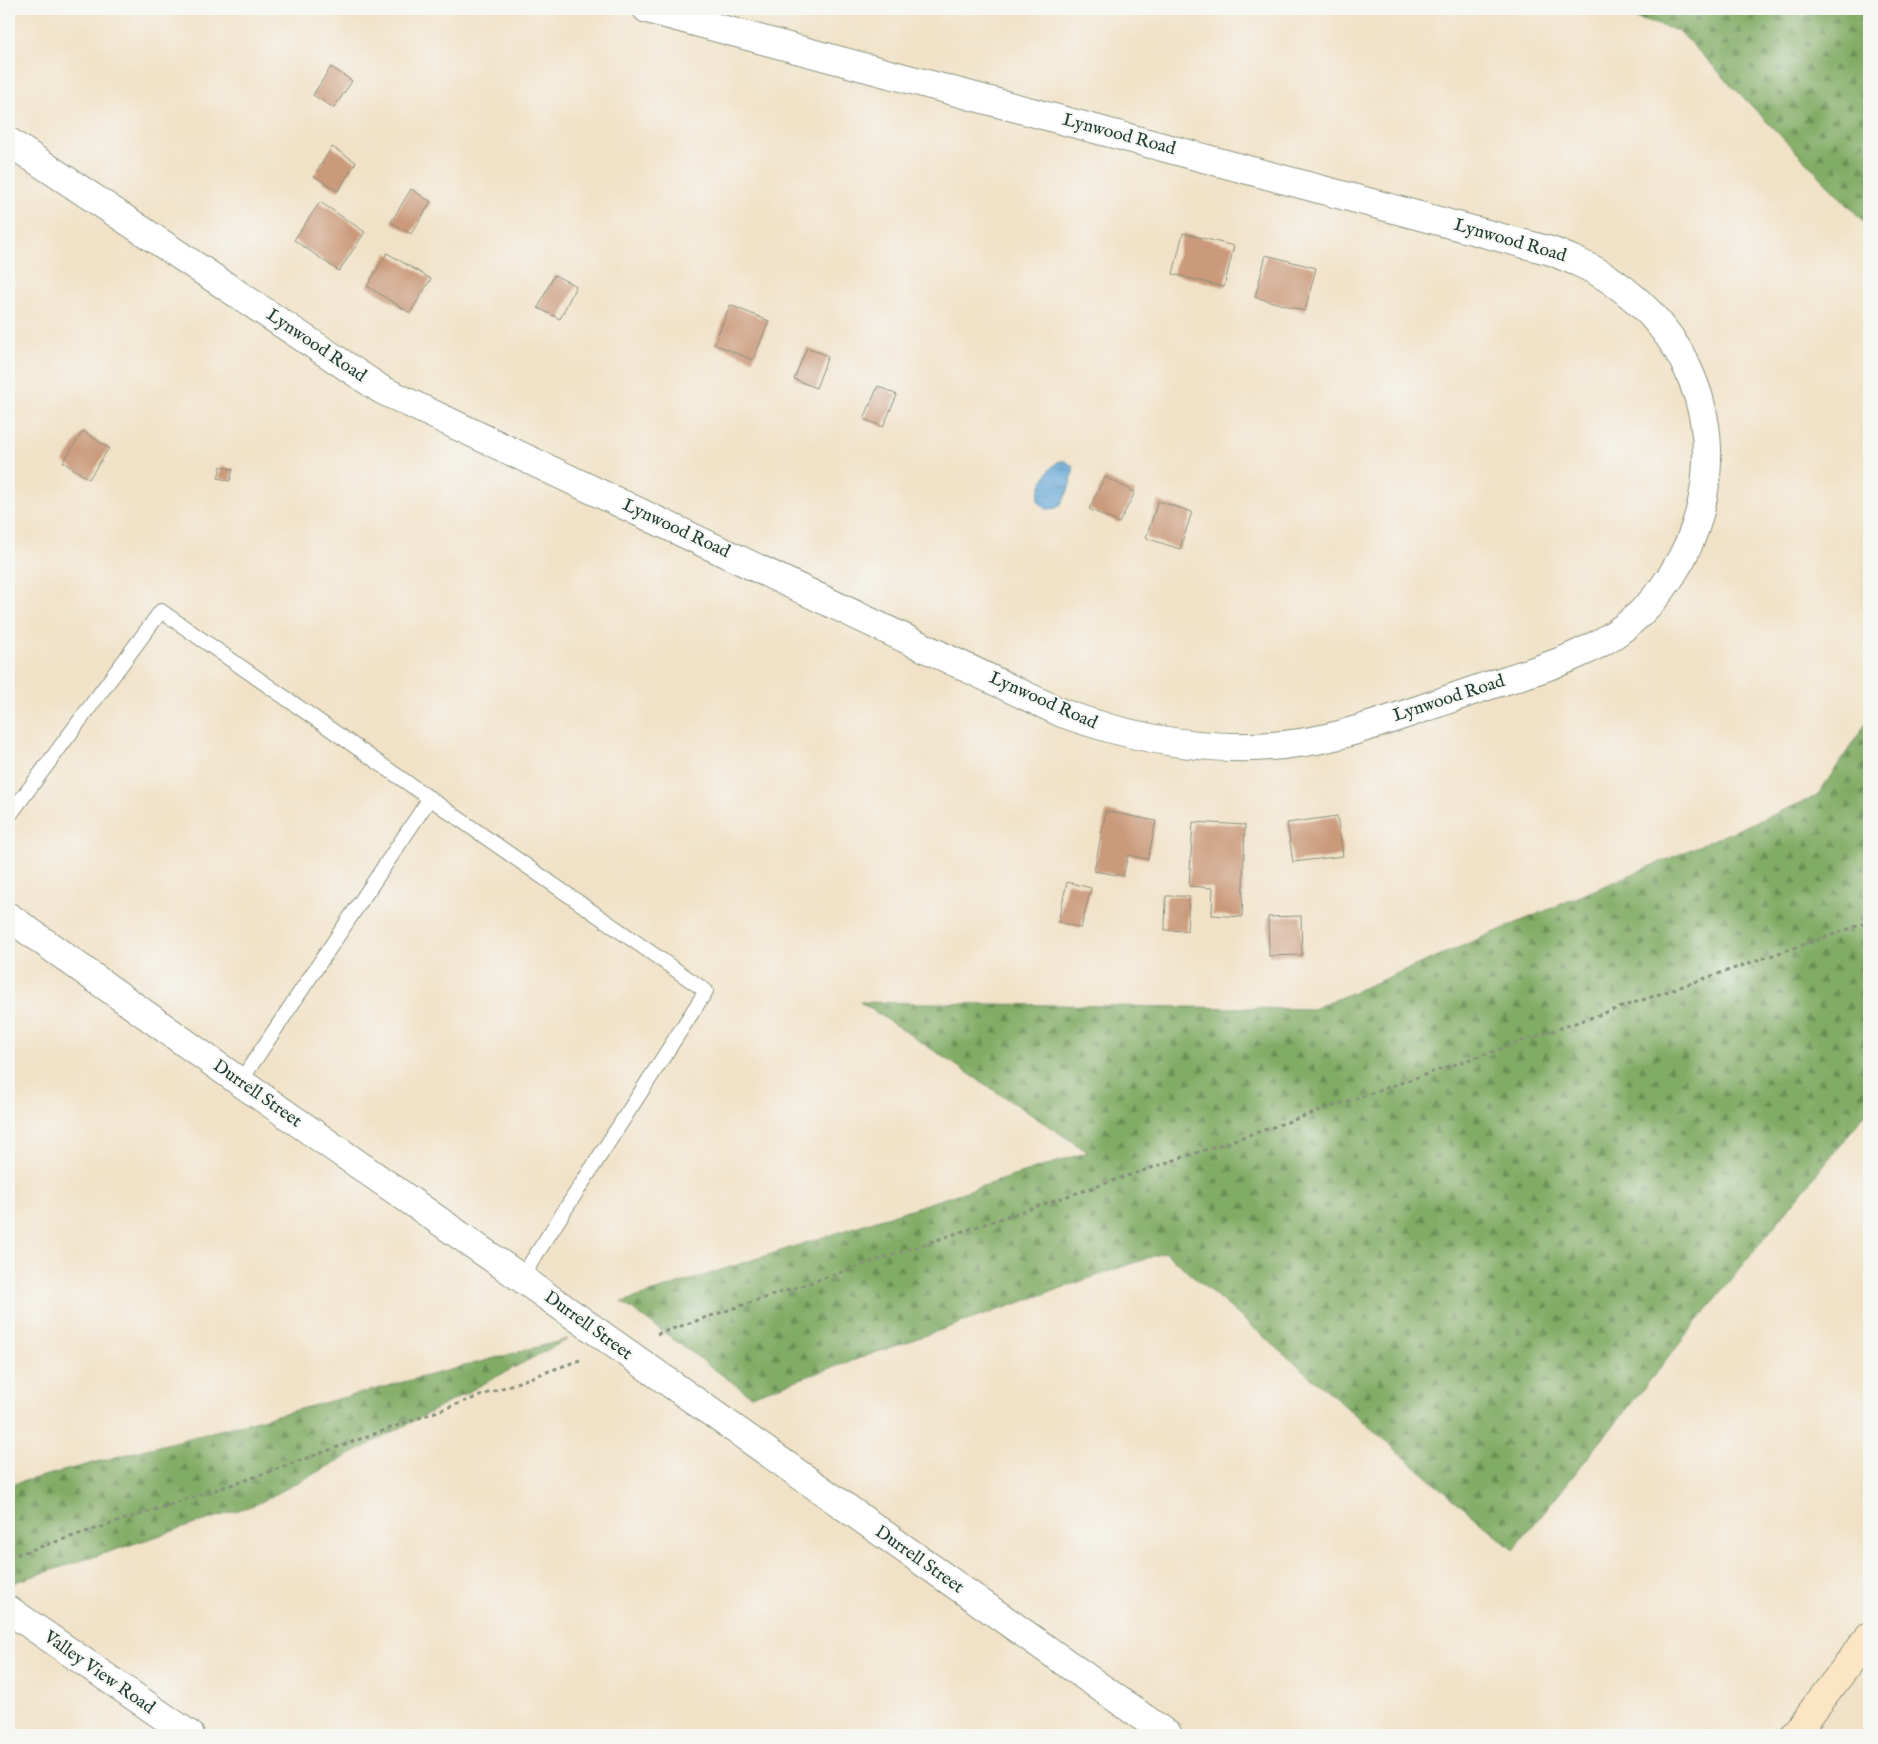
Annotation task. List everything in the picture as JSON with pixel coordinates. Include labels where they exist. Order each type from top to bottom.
[{"type":"main road","points":[[1794,1735],[1869,1637]]},
{"type":"street","name":"Lynwood Road","points":[[9,142],[382,390],[1062,713],[1104,728],[1147,739],[1191,745],[1240,747],[1290,744],[1338,735],[1538,670],[1600,644],[1627,625],[1652,601],[1672,574],[1686,550],[1696,525],[1707,474],[1706,422],[1699,396],[1672,344],[1654,320],[1628,294],[1609,279],[1581,263],[1544,249],[647,9]]},
{"type":"street","name":"Durrell Street","points":[[9,917],[240,1082],[1168,1735]]},
{"type":"street","name":"Valley View Road","points":[[9,1610],[190,1735]]},
{"type":"lane","points":[[9,816],[161,611],[706,991],[521,1278]]},
{"type":"lane","points":[[240,1082],[430,798]]},
{"type":"path","points":[[9,1557],[246,1480],[617,1347],[1267,1129],[1869,922]]},
{"type":"green space","points":[[1604,9],[1869,9],[1869,227],[1679,31]]},
{"type":"green space","points":[[1869,719],[1869,1109],[1513,1550],[1165,1252],[751,1396],[622,1302],[1088,1152],[860,1002],[1313,1009],[1817,796]]},
{"type":"green space","points":[[568,1339],[257,1504],[9,1584],[9,1485]]},
{"type":"water","points":[[1060,461],[1065,461],[1073,466],[1071,481],[1061,504],[1055,508],[1046,509],[1038,501],[1040,490],[1048,472]]},
{"type":"building","points":[[331,67],[352,81],[334,108],[313,95]]},
{"type":"building","points":[[332,147],[356,162],[338,191],[314,176]]},
{"type":"building","points":[[411,189],[431,202],[411,234],[391,222]]},
{"type":"building","points":[[320,202],[365,232],[339,271],[294,240]]},
{"type":"building","points":[[1183,233],[1234,246],[1224,287],[1173,274]]},
{"type":"building","points":[[387,253],[431,279],[410,313],[367,286]]},
{"type":"building","points":[[1266,255],[1316,268],[1305,311],[1255,297]]},
{"type":"building","points":[[554,275],[576,286],[560,319],[538,308]]},
{"type":"building","points":[[730,305],[769,321],[753,360],[714,344]]},
{"type":"building","points":[[807,347],[828,356],[816,388],[794,379]]},
{"type":"building","points":[[878,386],[897,395],[883,427],[864,419]]},
{"type":"building","points":[[83,431],[109,448],[89,479],[63,462]]},
{"type":"building","points":[[221,466],[233,469],[230,481],[218,478]]},
{"type":"building","points":[[1105,477],[1135,492],[1119,523],[1089,509]]},
{"type":"building","points":[[1158,501],[1192,512],[1180,549],[1146,538]]},
{"type":"building","points":[[1106,811],[1156,821],[1148,859],[1128,855],[1123,876],[1094,871]]},
{"type":"building","points":[[1337,816],[1343,856],[1293,862],[1287,823]]},
{"type":"building","points":[[1193,822],[1245,825],[1242,917],[1212,915],[1213,888],[1189,886]]},
{"type":"building","points":[[1067,882],[1091,888],[1081,928],[1058,922]]},
{"type":"building","points":[[1166,896],[1189,896],[1187,931],[1165,930]]},
{"type":"building","points":[[1301,916],[1302,955],[1269,956],[1268,917]]}]
